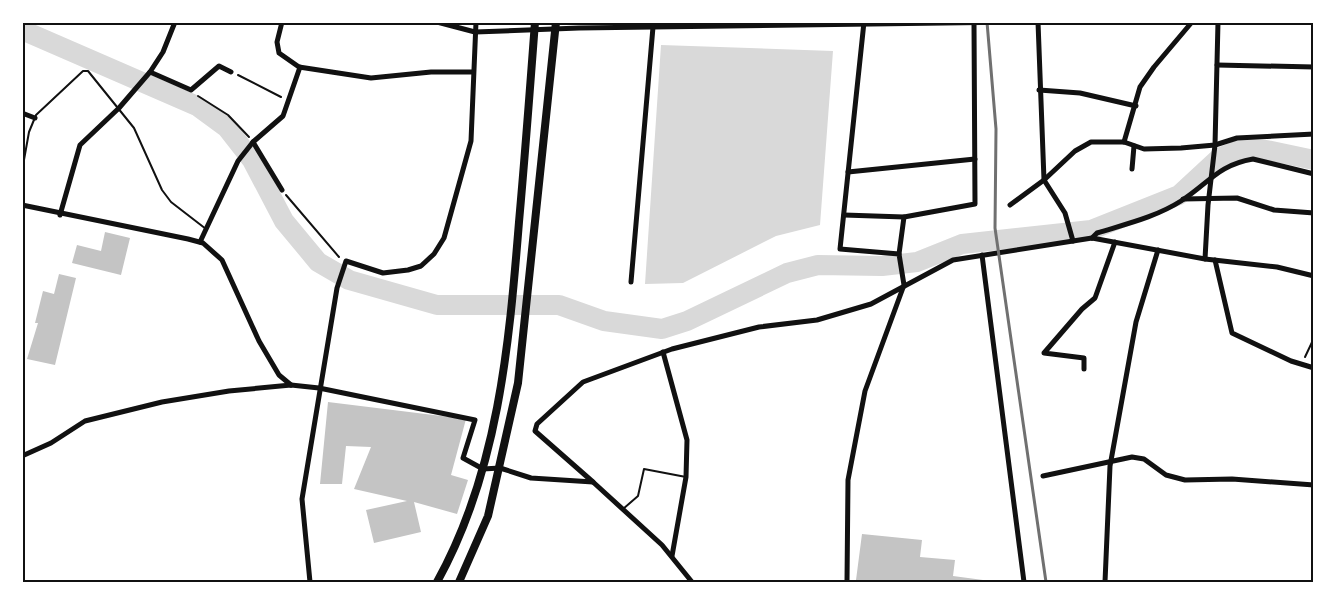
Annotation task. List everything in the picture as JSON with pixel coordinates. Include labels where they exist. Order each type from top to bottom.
[{"type":"highway","points":[[459,582],[488,516],[518,383],[527,318],[556,26]]},
{"type":"highway","points":[[437,582],[471,508],[483,469],[503,383],[515,276],[535,27]]},
{"type":"street","points":[[60,215],[80,146],[119,108],[150,72],[163,52],[176,22]]},
{"type":"street","points":[[282,22],[277,42],[279,53],[300,67],[371,78],[431,72],[472,72]]},
{"type":"street","points":[[437,22],[475,32],[556,26],[653,27],[1017,22]]},
{"type":"street","points":[[310,582],[302,499],[319,388],[340,279],[345,264],[383,273],[422,266],[434,254],[444,238],[471,141],[472,72],[476,22]]},
{"type":"street","points":[[1038,22],[1044,180],[1065,213],[1073,238]]},
{"type":"street","points":[[1124,142],[1140,87],[1192,22]]},
{"type":"street","points":[[1205,259],[1215,145],[1218,22]]},
{"type":"street","points":[[864,23],[840,249],[899,256]]},
{"type":"street","points":[[844,215],[904,217],[975,204],[974,23]]},
{"type":"street","points":[[632,282],[653,27]]},
{"type":"street","points":[[1217,65],[1314,67]]},
{"type":"street","points":[[150,72],[189,90],[219,66],[231,72]]},
{"type":"street","points":[[200,242],[240,157],[252,142],[283,116],[300,67]]},
{"type":"street","points":[[1039,90],[1080,93],[1136,106]]},
{"type":"street","points":[[22,113],[35,118]]},
{"type":"street","points":[[1010,205],[1044,180],[1075,152],[1091,142],[1124,142],[1144,149],[1215,145],[1237,138],[1314,134]]},
{"type":"street","points":[[252,142],[282,190]]},
{"type":"street","points":[[1132,169],[1134,146]]},
{"type":"street","points":[[848,172],[975,159]]},
{"type":"street","points":[[1092,238],[1097,233],[1165,210],[1183,200],[1212,173],[1226,166],[1253,159],[1314,174]]},
{"type":"street","points":[[1183,200],[1237,198],[1274,210],[1314,213]]},
{"type":"street","points":[[22,205],[60,215],[200,242],[213,250],[222,260],[264,350],[279,375],[291,385]]},
{"type":"street","points":[[847,582],[848,480],[861,407],[904,285],[899,256],[904,217]]},
{"type":"street","points":[[692,582],[672,556],[535,431],[537,424],[583,382],[663,352],[759,327],[817,320],[871,304],[952,260],[1073,238],[1092,238],[1205,259],[1277,267],[1314,276]]},
{"type":"street","points":[[1084,369],[1084,358],[1044,352],[1082,309],[1095,298],[1115,242]]},
{"type":"street","points":[[1105,582],[1112,460],[1136,322],[1158,250]]},
{"type":"street","points":[[982,255],[1024,582]]},
{"type":"street","points":[[1215,260],[1232,333],[1314,368]]},
{"type":"street","points":[[663,352],[687,440],[686,477],[672,556]]},
{"type":"street","points":[[22,456],[51,443],[85,421],[162,402],[229,391],[291,385],[319,388],[475,420],[463,458],[483,469],[500,468],[531,478],[593,482]]},
{"type":"street","points":[[1043,476],[1132,457],[1144,459],[1166,475],[1185,480],[1232,479],[1314,485]]},
{"type":"lane","points":[[22,171],[29,132],[35,118],[84,70],[88,71],[119,108],[143,145],[162,190],[171,202],[206,229]]},
{"type":"lane","points":[[623,509],[638,496],[644,469],[686,477]]},
{"type":"path","points":[[231,72],[289,100]]},
{"type":"path","points":[[189,90],[228,115],[252,142]]},
{"type":"path","points":[[282,190],[345,264]]},
{"type":"path","points":[[1302,364],[1314,338]]},
{"type":"shaded area","points":[[661,45],[833,51],[820,225],[776,236],[683,283],[645,284]]},
{"type":"building","points":[[105,232],[130,238],[121,275],[72,263],[77,245],[101,251]]},
{"type":"building","points":[[59,274],[76,278],[55,365],[27,359],[38,323],[35,323],[43,291],[54,294]]},
{"type":"building","points":[[328,402],[466,419],[451,475],[468,480],[457,514],[414,502],[421,532],[374,543],[366,510],[407,501],[354,489],[371,447],[346,446],[342,484],[320,484]]},
{"type":"building","points":[[862,534],[922,540],[920,557],[955,560],[953,576],[998,582],[856,580]]},
{"type":"waterway","points":[[22,30],[197,106],[227,128],[252,160],[284,221],[318,262],[349,280],[437,305],[559,305],[604,321],[662,329],[687,321],[787,273],[818,265],[882,266],[917,262],[962,244],[1091,230],[1179,195],[1219,158],[1241,149],[1266,150],[1314,160]]},
{"type":"railway","points":[[987,22],[996,129],[995,228],[1046,582]]}]
